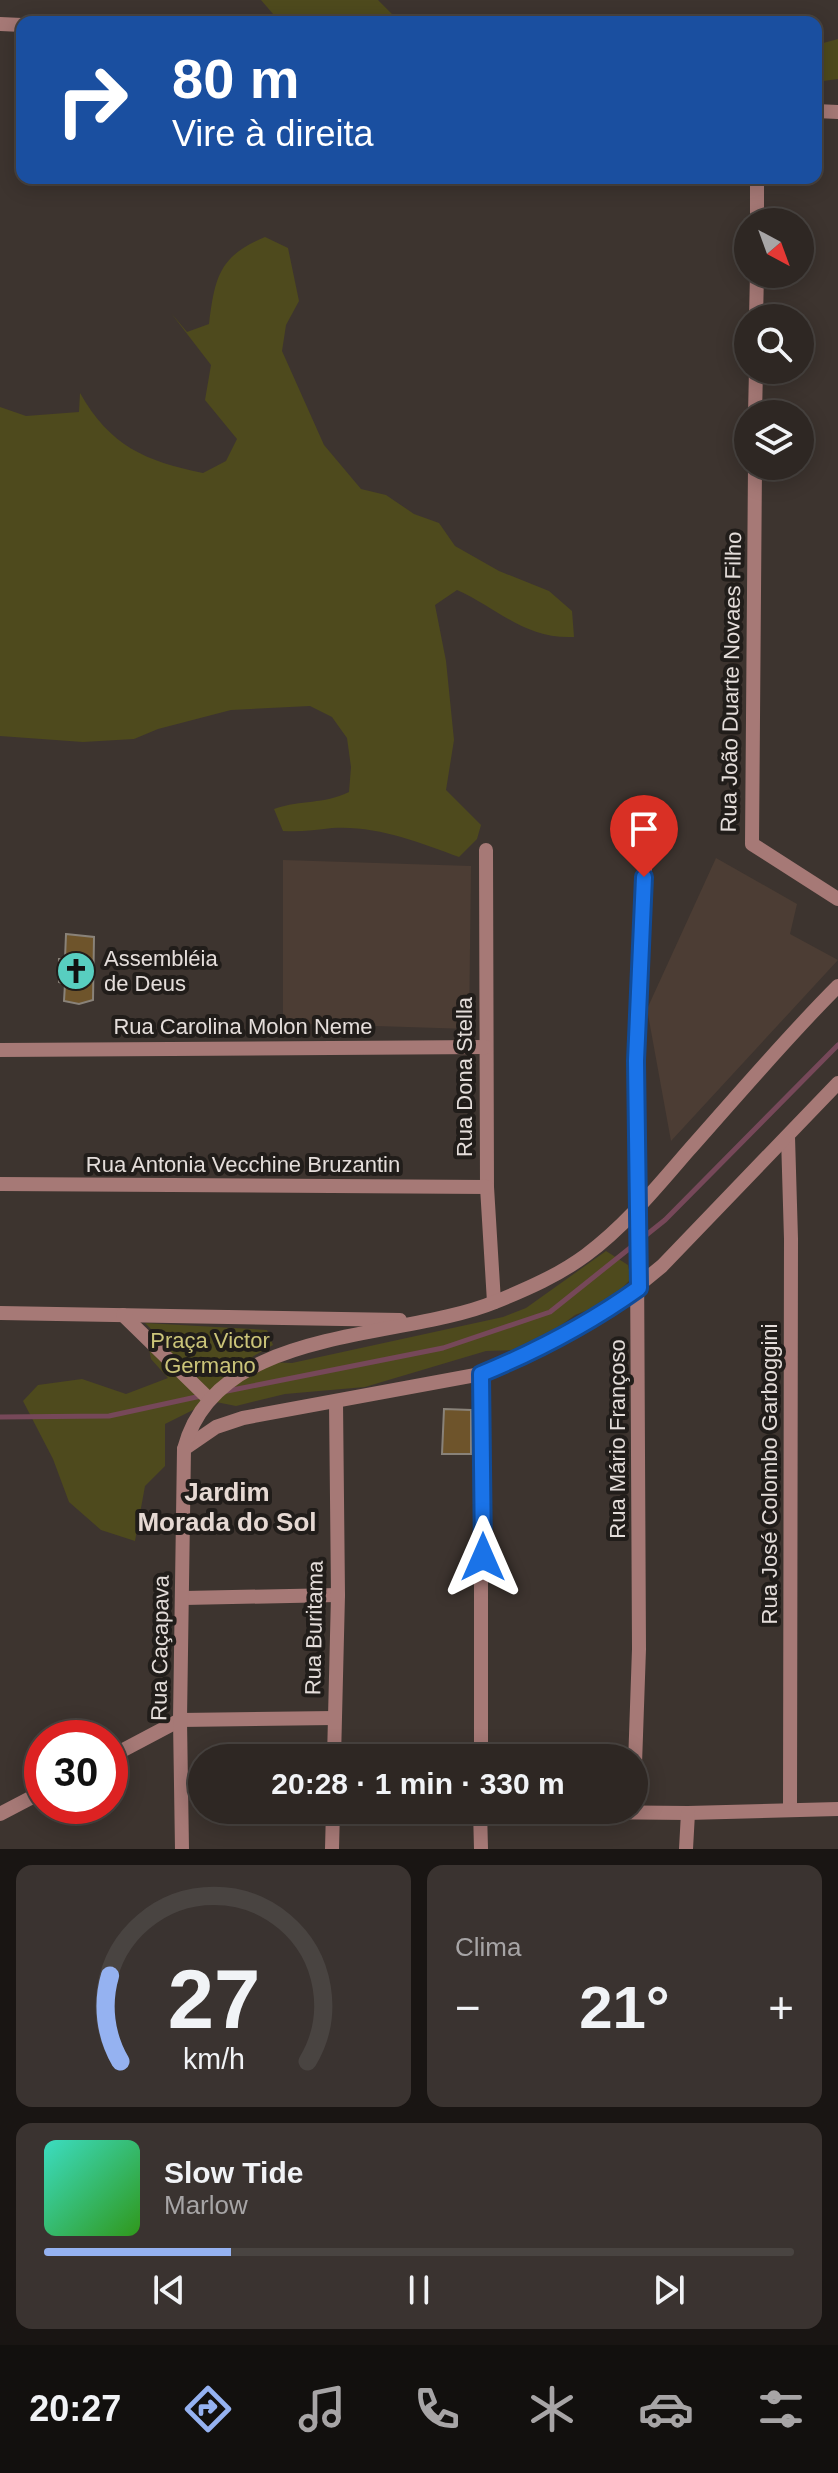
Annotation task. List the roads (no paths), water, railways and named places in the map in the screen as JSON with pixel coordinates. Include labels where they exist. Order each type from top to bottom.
[{"type":"street","points":[[757,184],[757,208]]},
{"type":"street","name":"Rua João Duarte Novaes Filho","points":[[755,480],[752,844],[838,899]]},
{"type":"street","name":"Rua Mário Françoso","points":[[636,1744],[639,1649],[636,1061],[646,846]]},
{"type":"street","name":"Rua Dona Stella","points":[[486,850],[487,1187],[494,1302]]},
{"type":"street","points":[[184,1449],[190,1428],[209,1399],[276,1355],[317,1342],[447,1319],[552,1276],[586,1255],[635,1211],[797,1027],[838,986]]},
{"type":"street","name":"Rua Carolina Molon Neme","points":[[0,1050],[486,1047]]},
{"type":"street","points":[[184,1449],[216,1427],[243,1418],[481,1374],[584,1324],[639,1288],[838,1083]]},
{"type":"street","name":"Rua José Colombo Garboggini","points":[[788,1137],[791,1239],[790,1810]]},
{"type":"street","name":"Rua Antonia Vecchine Bruzantin","points":[[0,1184],[487,1187]]},
{"type":"street","points":[[0,1313],[447,1319]]},
{"type":"street","points":[[123,1315],[209,1399]]},
{"type":"street","points":[[481,1374],[481,1744]]},
{"type":"street","name":"Rua Buritama","points":[[334,1744],[338,1595],[336,1402]]},
{"type":"street","name":"Rua Caçapava","points":[[182,1849],[180,1720],[184,1449]]},
{"type":"street","points":[[184,1598],[338,1595]]},
{"type":"street","points":[[128,1747],[180,1720],[334,1718]]},
{"type":"street","points":[[0,1814],[24,1801]]},
{"type":"street","points":[[648,1811],[688,1813],[838,1809]]},
{"type":"street","points":[[686,1849],[688,1813]]},
{"type":"street","points":[[332,1849],[333,1824]]},
{"type":"street","points":[[480,1824],[481,1849]]},
{"type":"waterway","points":[[227,1391],[443,1348],[550,1312],[665,1220],[838,1045]]},
{"type":"waterway","points":[[0,1417],[109,1416],[201,1396]]},
{"type":"place","name":"Assembléia de Deus","points":[[76,971]]},
{"type":"district","name":"Jardim Morada do Sol","points":[[227,1507]]},
{"type":"park label","name":"Praça Victor Germano","points":[[210,1352]]}]
